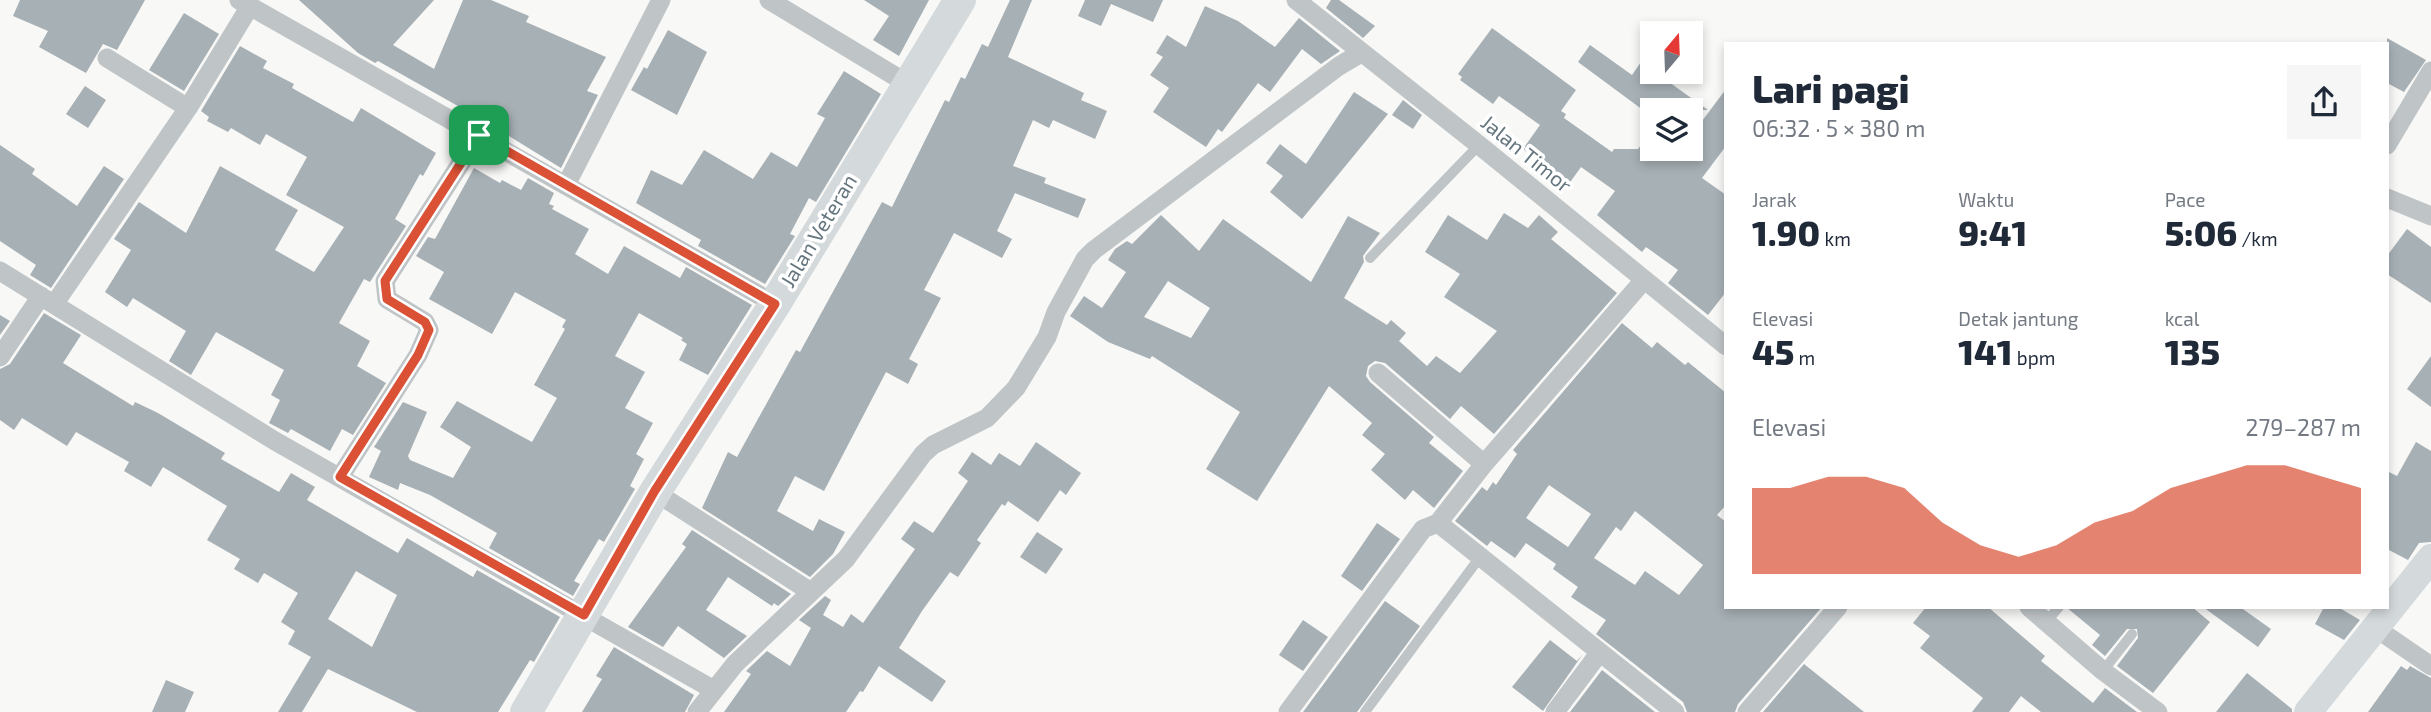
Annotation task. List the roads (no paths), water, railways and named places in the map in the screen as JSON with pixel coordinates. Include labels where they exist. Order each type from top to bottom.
[{"type":"main road","name":"Jalan Veteran","points":[[526,712],[654,492],[775,304],[960,0]]},
{"type":"street","points":[[566,185],[661,0]]},
{"type":"street","points":[[769,0],[908,84]]},
{"type":"street","name":"Jalan Timor","points":[[1296,0],[1724,344]]},
{"type":"street","points":[[0,357],[48,300],[188,108],[244,3],[775,304]]},
{"type":"street","points":[[697,712],[803,587],[846,559],[923,454],[933,445],[987,418],[1016,388],[1047,337],[1056,312],[1085,259],[1358,50]]},
{"type":"street","points":[[107,58],[188,108]]},
{"type":"street","points":[[2389,142],[2431,71]]},
{"type":"street","points":[[340,477],[418,355],[429,330],[425,322],[387,299],[385,281],[479,135]]},
{"type":"street","points":[[2389,199],[2431,216]]},
{"type":"street","points":[[0,271],[275,441],[715,690]]},
{"type":"street","points":[[1288,712],[1423,529],[1438,523],[1484,464],[1644,280]]},
{"type":"street","points":[[1378,373],[1484,464]]},
{"type":"street","points":[[654,492],[803,587]]},
{"type":"street","points":[[1438,523],[1675,712]]},
{"type":"street","points":[[2308,712],[2377,629],[2431,558]]},
{"type":"street","points":[[1747,712],[1836,609]]},
{"type":"street","points":[[2035,609],[2053,615],[2103,671],[2158,712]]},
{"type":"street","points":[[2377,629],[2431,666]]},
{"type":"street","points":[[1555,712],[1600,652]]},
{"type":"lane","points":[[1370,258],[1479,145]]},
{"type":"lane","points":[[1366,712],[1480,557]]},
{"type":"lane","points":[[2103,671],[2132,634]]}]
